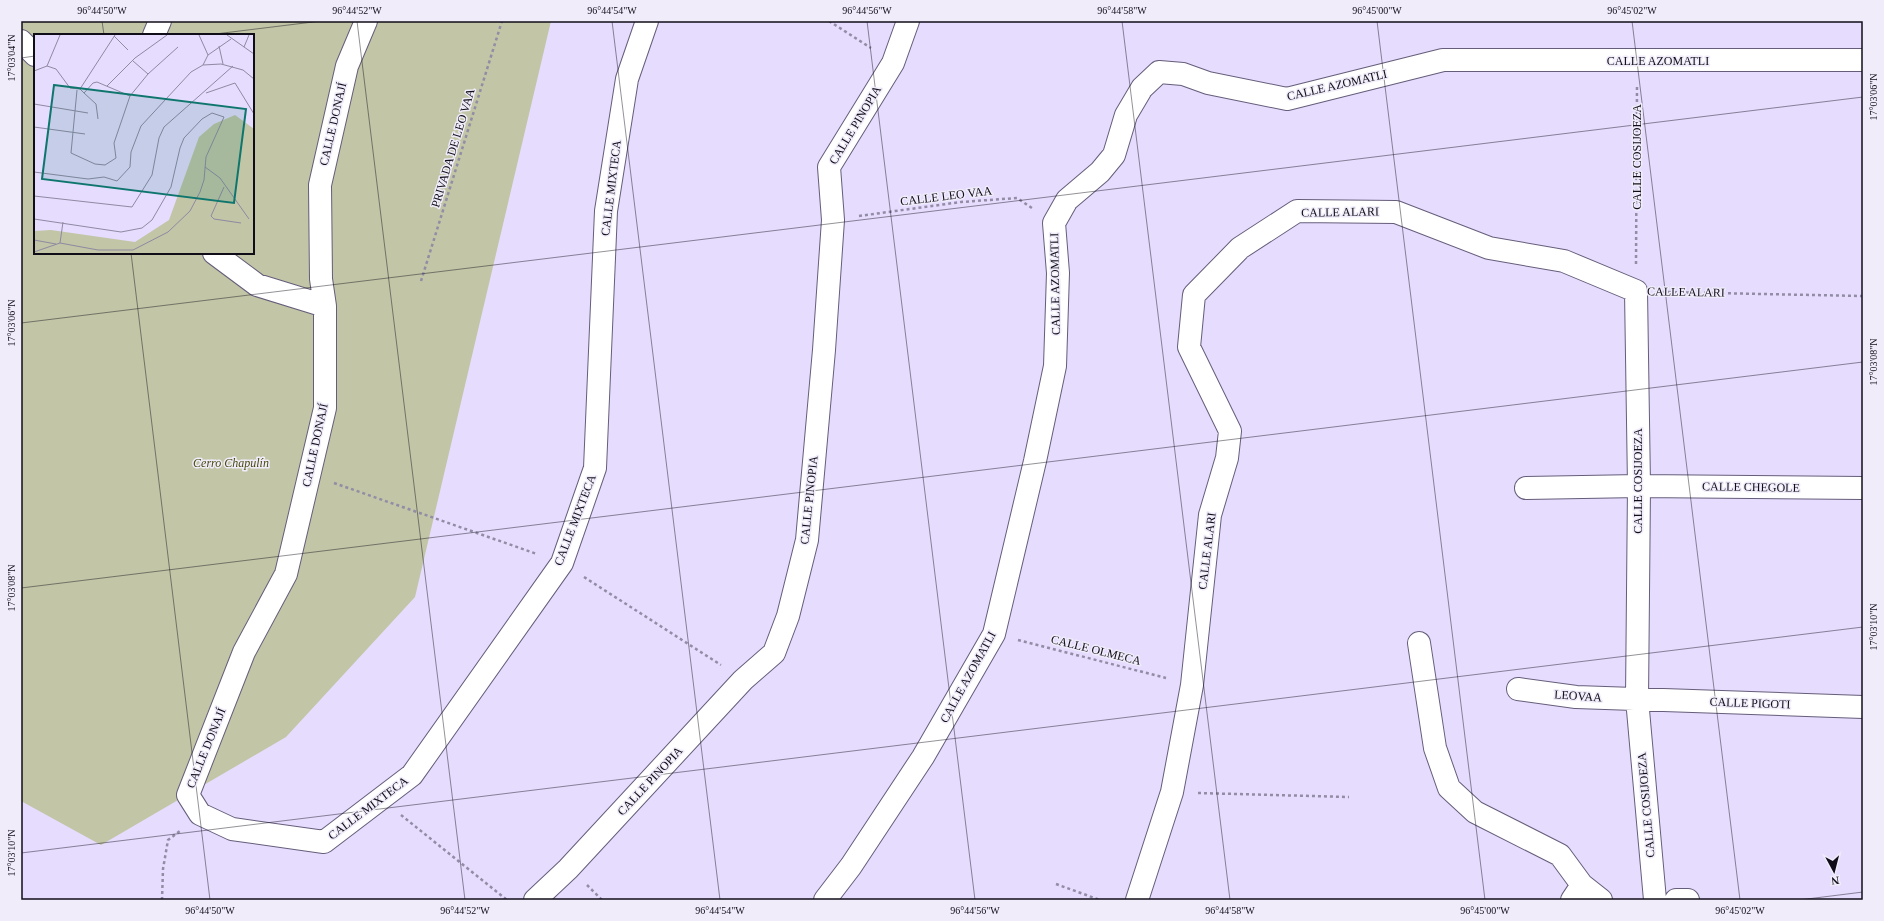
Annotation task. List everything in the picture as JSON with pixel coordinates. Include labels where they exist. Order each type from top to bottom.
[{"type":"street","points":[[154,34],[160,21]]},
{"type":"street","name":"CALLE DONAJÍ","points":[[200,814],[188,795],[244,652],[286,574],[326,408],[325,306],[321,279],[320,185],[347,66],[366,21]]},
{"type":"street","name":"CALLE MIXTECA","points":[[200,814],[232,829],[324,842],[412,775],[562,563],[595,468],[606,211],[627,79],[647,21]]},
{"type":"street","name":"CALLE PINOPIA","points":[[535,900],[568,869],[744,680],[774,652],[788,616],[807,540],[824,350],[833,220],[829,167],[893,63],[908,21]]},
{"type":"street","points":[[21,41],[34,54]]},
{"type":"street","name":"CALLE AZOMATLI","points":[[825,900],[851,866],[923,757],[994,634],[1035,461],[1055,366],[1058,273],[1054,222],[1067,200],[1100,172],[1114,156],[1126,115],[1142,88],[1159,72],[1183,74],[1208,83],[1287,99],[1443,60],[1863,60]]},
{"type":"street","name":"CALLE ALARI","points":[[1137,900],[1172,792],[1192,685],[1210,515],[1227,458],[1230,431],[1189,347],[1194,296],[1240,248],[1297,211],[1396,212],[1489,248],[1564,261],[1636,291]]},
{"type":"street","points":[[215,254],[257,285],[325,306]]},
{"type":"street","name":"CALLE COSIJOEZA","points":[[1636,291],[1639,486],[1637,699],[1655,900]]},
{"type":"street","name":"CALLE CHEGOLE","points":[[1526,488],[1639,486],[1863,488]]},
{"type":"street","points":[[1419,644],[1435,748],[1450,788],[1475,812],[1560,855],[1577,893],[1601,900]]},
{"type":"street","name":"LEOVAA","points":[[1518,690],[1576,697],[1637,699]]},
{"type":"street","name":"CALLE PIGOTI","points":[[1637,699],[1863,707]]},
{"type":"street","points":[[1676,900],[1688,900]]},
{"type":"path","name":"PRIVADA DE LEO VAA","points":[[421,281],[502,21]]},
{"type":"path","points":[[829,21],[893,63]]},
{"type":"path","name":"CALLE COSIJOEZA","points":[[1636,291],[1638,61]]},
{"type":"path","name":"CALLE LEO VAA","points":[[833,220],[961,202],[1017,198],[1054,222]]},
{"type":"path","name":"CALLE ALARI","points":[[1636,291],[1863,296]]},
{"type":"path","name":"CALLE OLMECA","points":[[994,634],[1192,685]]},
{"type":"path","points":[[1172,792],[1349,797]]},
{"type":"path","points":[[381,799],[507,900]]},
{"type":"path","points":[[162,900],[163,869],[168,840],[200,814]]},
{"type":"path","points":[[1056,884],[1100,900]]},
{"type":"green space","name":"Cerro Chapulín","points":[[21,21],[551,21],[415,597],[286,737],[101,845],[21,801]]}]
